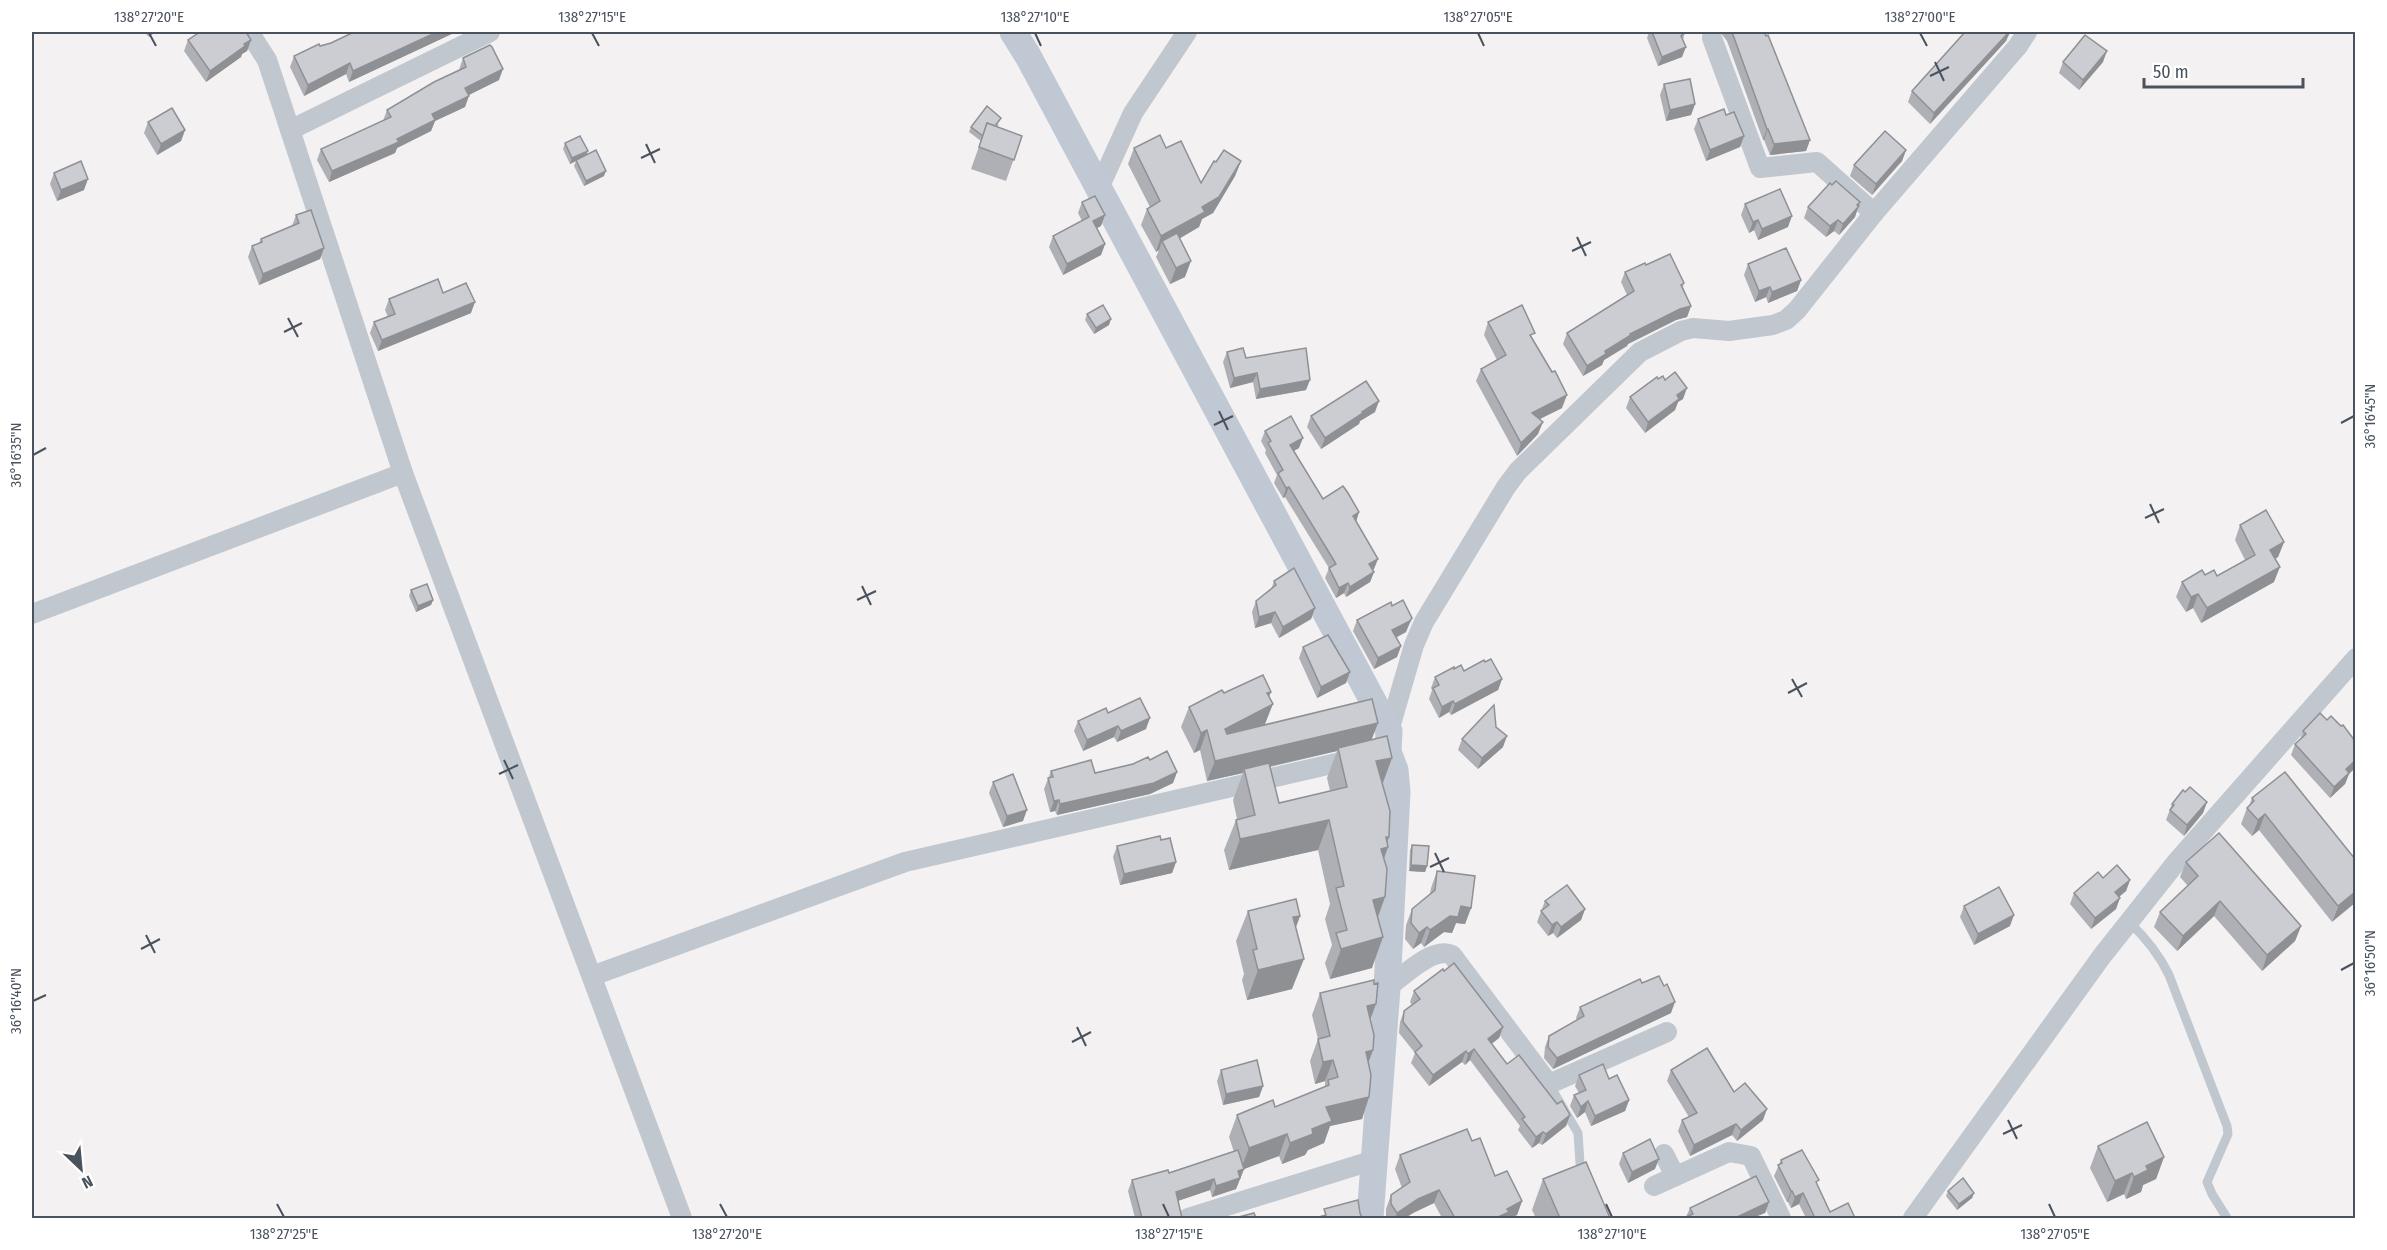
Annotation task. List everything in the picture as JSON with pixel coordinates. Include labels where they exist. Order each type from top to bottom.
[{"type":"street","points":[[249,32],[267,60],[404,473],[682,1218]]},
{"type":"street","points":[[290,130],[490,32]]},
{"type":"street","points":[[1013,32],[1099,188],[1389,741],[1397,792],[1387,988],[1370,1218]]},
{"type":"street","points":[[1099,188],[1133,113],[1187,32]]},
{"type":"street","points":[[1389,741],[1414,645],[1424,622],[1518,471],[1640,352],[1647,348],[1681,331],[1693,328],[1729,331],[1773,325],[1786,320],[1797,310],[1874,213],[2018,46],[2027,32]]},
{"type":"street","points":[[1712,38],[1760,168],[1817,162],[1874,213]]},
{"type":"street","points":[[32,614],[404,473]]},
{"type":"street","points":[[1914,1218],[2102,956],[2178,860],[2355,658]]},
{"type":"street","points":[[592,976],[905,862],[1389,741]]},
{"type":"street","points":[[1387,988],[1434,954],[1445,952],[1452,955],[1549,1084],[1667,1032]]},
{"type":"street","points":[[1654,1186],[1729,1152],[1751,1156],[1781,1218]]},
{"type":"street","points":[[1664,1154],[1675,1176]]},
{"type":"street","points":[[1188,1218],[1374,1160]]},
{"type":"lane","points":[[2129,922],[2144,936],[2161,958],[2227,1126],[2228,1134],[2207,1182],[2227,1218]]},
{"type":"lane","points":[[1549,1084],[1578,1133],[1580,1163],[1588,1181]]},
{"type":"building","points":[[200,32],[246,32],[251,40],[210,71],[188,40]]},
{"type":"building","points":[[354,32],[437,32],[353,71],[350,63],[308,85],[294,56],[319,44],[320,46],[331,43]]},
{"type":"building","points":[[1652,32],[1685,32],[1681,36],[1686,47],[1662,57]]},
{"type":"building","points":[[1732,32],[1764,32],[1766,36],[1768,35],[1810,140],[1774,144]]},
{"type":"building","points":[[1965,32],[2009,32],[1934,113],[1912,91]]},
{"type":"building","points":[[2085,35],[2107,51],[2083,80],[2063,62]]},
{"type":"building","points":[[490,45],[503,69],[465,88],[469,96],[432,114],[435,120],[397,139],[399,142],[332,171],[321,149],[391,117],[387,110],[434,82],[466,67],[463,58]]},
{"type":"building","points":[[1690,79],[1695,104],[1670,110],[1664,84]]},
{"type":"building","points":[[987,106],[1001,118],[995,126],[987,123],[983,136],[971,127]]},
{"type":"building","points":[[172,108],[185,130],[161,144],[148,122]]},
{"type":"building","points":[[1724,109],[1726,115],[1734,112],[1744,136],[1710,150],[1698,119]]},
{"type":"building","points":[[987,123],[1022,136],[1014,160],[979,147]]},
{"type":"building","points":[[1885,131],[1906,150],[1876,184],[1854,165]]},
{"type":"building","points":[[1160,135],[1166,148],[1181,141],[1201,183],[1214,161],[1216,162],[1224,150],[1241,161],[1219,197],[1202,207],[1205,212],[1161,236],[1147,209],[1160,201],[1134,148]]},
{"type":"building","points":[[580,136],[588,151],[572,158],[565,143]]},
{"type":"building","points":[[596,150],[606,171],[586,181],[576,160]]},
{"type":"building","points":[[81,161],[88,179],[61,190],[54,173]]},
{"type":"building","points":[[1836,181],[1860,202],[1843,224],[1838,220],[1830,226],[1808,207],[1830,183],[1832,185]]},
{"type":"building","points":[[1780,189],[1792,216],[1762,229],[1758,220],[1753,222],[1745,204]]},
{"type":"building","points":[[1095,196],[1105,215],[1093,221],[1105,244],[1067,264],[1053,236],[1089,217],[1082,202]]},
{"type":"building","points":[[311,210],[324,248],[263,274],[252,246],[262,242],[261,239],[299,223],[296,215]]},
{"type":"building","points":[[1177,233],[1191,261],[1176,268],[1162,241]]},
{"type":"building","points":[[1786,248],[1801,280],[1772,292],[1770,287],[1759,291],[1748,264]]},
{"type":"building","points":[[1670,254],[1684,283],[1681,285],[1691,306],[1680,309],[1630,334],[1587,366],[1567,333],[1634,291],[1625,272]]},
{"type":"building","points":[[438,279],[443,293],[466,283],[475,302],[382,340],[374,322],[395,314],[389,299]]},
{"type":"building","points":[[1103,305],[1111,319],[1096,328],[1087,314]]},
{"type":"building","points":[[1522,305],[1535,333],[1530,335],[1552,372],[1555,371],[1567,395],[1532,413],[1543,422],[1521,443],[1481,369],[1506,355],[1488,322]]},
{"type":"building","points":[[1243,348],[1246,358],[1306,348],[1310,380],[1260,389],[1257,373],[1234,378],[1227,352]]},
{"type":"building","points":[[1675,372],[1687,388],[1677,395],[1679,399],[1648,422],[1630,397],[1657,377],[1658,379],[1663,376],[1665,380]]},
{"type":"building","points":[[1366,381],[1379,401],[1325,438],[1311,416]]},
{"type":"building","points":[[1291,416],[1303,438],[1290,445],[1323,499],[1343,486],[1359,512],[1353,516],[1378,559],[1369,564],[1374,572],[1350,587],[1348,583],[1339,588],[1329,568],[1336,564],[1278,473],[1283,470],[1268,443],[1271,441],[1265,431]]},
{"type":"building","points":[[2266,510],[2284,542],[2270,550],[2280,567],[2207,608],[2198,594],[2191,597],[2182,582],[2202,570],[2205,575],[2214,570],[2217,576],[2255,555],[2240,525]]},
{"type":"building","points":[[1294,568],[1315,608],[1283,627],[1275,612],[1259,617],[1256,601],[1276,585],[1274,581]]},
{"type":"building","points":[[427,584],[433,600],[418,606],[411,590]]},
{"type":"building","points":[[1403,600],[1412,618],[1392,630],[1401,646],[1378,658],[1357,620],[1391,602],[1392,606]]},
{"type":"building","points":[[1328,635],[1350,672],[1321,687],[1303,647]]},
{"type":"building","points":[[1491,659],[1502,679],[1455,704],[1453,701],[1442,707],[1433,688],[1439,685],[1435,677],[1454,667],[1454,669],[1461,665],[1464,671],[1484,660],[1485,662]]},
{"type":"building","points":[[1263,675],[1271,692],[1267,693],[1273,704],[1225,729],[1227,734],[1372,699],[1378,723],[1215,761],[1207,730],[1201,733],[1189,707],[1222,690],[1224,693]]},
{"type":"building","points":[[1140,698],[1150,718],[1121,731],[1118,726],[1087,740],[1078,721],[1106,708],[1108,713]]},
{"type":"building","points":[[1494,705],[1496,727],[1507,736],[1482,758],[1462,739]]},
{"type":"building","points":[[2320,713],[2327,720],[2331,716],[2341,726],[2343,725],[2355,741],[2355,761],[2346,769],[2349,773],[2334,787],[2295,744],[2306,734],[2303,731]]},
{"type":"building","points":[[1387,736],[1392,758],[1376,761],[1390,811],[1389,837],[1386,837],[1388,847],[1381,849],[1387,869],[1385,897],[1373,900],[1383,937],[1341,949],[1336,933],[1347,930],[1336,888],[1344,886],[1329,820],[1240,839],[1236,820],[1255,815],[1244,769],[1269,763],[1279,803],[1347,787],[1338,748]]},
{"type":"building","points":[[1167,751],[1177,772],[1154,783],[1060,804],[1059,800],[1054,801],[1048,778],[1053,777],[1051,771],[1091,760],[1095,773],[1133,764],[1148,757],[1150,760]]},
{"type":"building","points":[[2285,772],[2355,859],[2355,892],[2338,906],[2265,814],[2258,820],[2247,808],[2254,801],[2252,798]]},
{"type":"building","points":[[1013,774],[1027,810],[1007,816],[993,782]]},
{"type":"building","points":[[2190,787],[2207,802],[2187,825],[2170,810],[2183,790],[2185,792]]},
{"type":"building","points":[[2219,833],[2301,926],[2267,955],[2220,901],[2183,936],[2160,912],[2198,876],[2186,862]]},
{"type":"building","points":[[1160,836],[1161,840],[1170,838],[1176,862],[1124,874],[1117,846]]},
{"type":"building","points":[[1412,845],[1429,846],[1427,866],[1411,865]]},
{"type":"building","points":[[2117,865],[2130,880],[2115,892],[2120,898],[2095,918],[2074,893],[2098,872],[2103,878]]},
{"type":"building","points":[[1437,871],[1475,876],[1471,908],[1461,906],[1458,917],[1450,916],[1430,930],[1427,927],[1419,933],[1411,923],[1412,909],[1435,890]]},
{"type":"building","points":[[1567,885],[1585,909],[1561,927],[1557,922],[1552,925],[1541,911],[1549,905],[1545,901]]},
{"type":"building","points":[[1999,887],[2014,915],[1978,934],[1964,906]]},
{"type":"building","points":[[1296,899],[1300,916],[1293,917],[1304,959],[1258,970],[1253,950],[1257,949],[1248,911]]},
{"type":"building","points":[[1454,963],[1503,1027],[1488,1039],[1507,1064],[1519,1055],[1557,1104],[1562,1101],[1570,1115],[1546,1134],[1543,1132],[1536,1137],[1522,1119],[1525,1117],[1474,1049],[1468,1054],[1466,1051],[1433,1075],[1415,1052],[1422,1046],[1403,1022],[1404,1011],[1420,999],[1414,991]]},
{"type":"building","points":[[1659,976],[1664,986],[1667,984],[1675,1002],[1557,1058],[1548,1047],[1549,1036],[1584,1016],[1580,1007],[1640,979],[1642,983]]},
{"type":"building","points":[[1374,980],[1374,984],[1378,983],[1376,1004],[1367,1006],[1374,1035],[1373,1050],[1366,1052],[1371,1075],[1369,1097],[1326,1107],[1332,1121],[1312,1129],[1313,1134],[1290,1143],[1287,1134],[1249,1148],[1237,1115],[1273,1100],[1275,1107],[1329,1085],[1328,1080],[1338,1077],[1333,1060],[1323,1062],[1318,1039],[1330,1036],[1320,993]]},
{"type":"building","points":[[1707,1048],[1734,1092],[1745,1083],[1767,1109],[1741,1130],[1736,1124],[1694,1145],[1682,1120],[1697,1113],[1671,1070]]},
{"type":"building","points":[[1257,1060],[1263,1086],[1226,1094],[1221,1070]]},
{"type":"building","points":[[1603,1064],[1609,1079],[1617,1075],[1629,1100],[1595,1116],[1588,1101],[1581,1107],[1574,1095],[1586,1090],[1579,1075]]},
{"type":"building","points":[[2147,1122],[2164,1157],[2146,1166],[2148,1170],[2134,1177],[2132,1173],[2115,1181],[2098,1146]]},
{"type":"building","points":[[1467,1129],[1472,1141],[1480,1138],[1495,1176],[1507,1171],[1522,1201],[1507,1209],[1509,1212],[1496,1218],[1455,1218],[1439,1190],[1418,1199],[1397,1213],[1391,1204],[1391,1195],[1410,1182],[1400,1155]]},
{"type":"building","points":[[1650,1139],[1659,1159],[1632,1172],[1623,1153]]},
{"type":"building","points":[[1238,1150],[1244,1169],[1238,1171],[1240,1178],[1216,1186],[1214,1179],[1176,1192],[1182,1218],[1142,1218],[1132,1180],[1168,1170],[1169,1173]]},
{"type":"building","points":[[1802,1150],[1819,1180],[1816,1182],[1830,1212],[1848,1203],[1855,1218],[1815,1218],[1803,1193],[1795,1197],[1778,1165],[1782,1163],[1781,1160]]},
{"type":"building","points":[[1586,1162],[1610,1218],[1560,1218],[1543,1179]]},
{"type":"building","points":[[1756,1176],[1769,1202],[1735,1218],[1684,1218],[1693,1214],[1690,1208]]},
{"type":"building","points":[[1963,1178],[1974,1193],[1959,1204],[1948,1191]]},
{"type":"building","points":[[1358,1200],[1362,1218],[1315,1218],[1326,1215],[1324,1209]]},
{"type":"building","points":[[1254,1213],[1256,1218],[1235,1218]]}]
